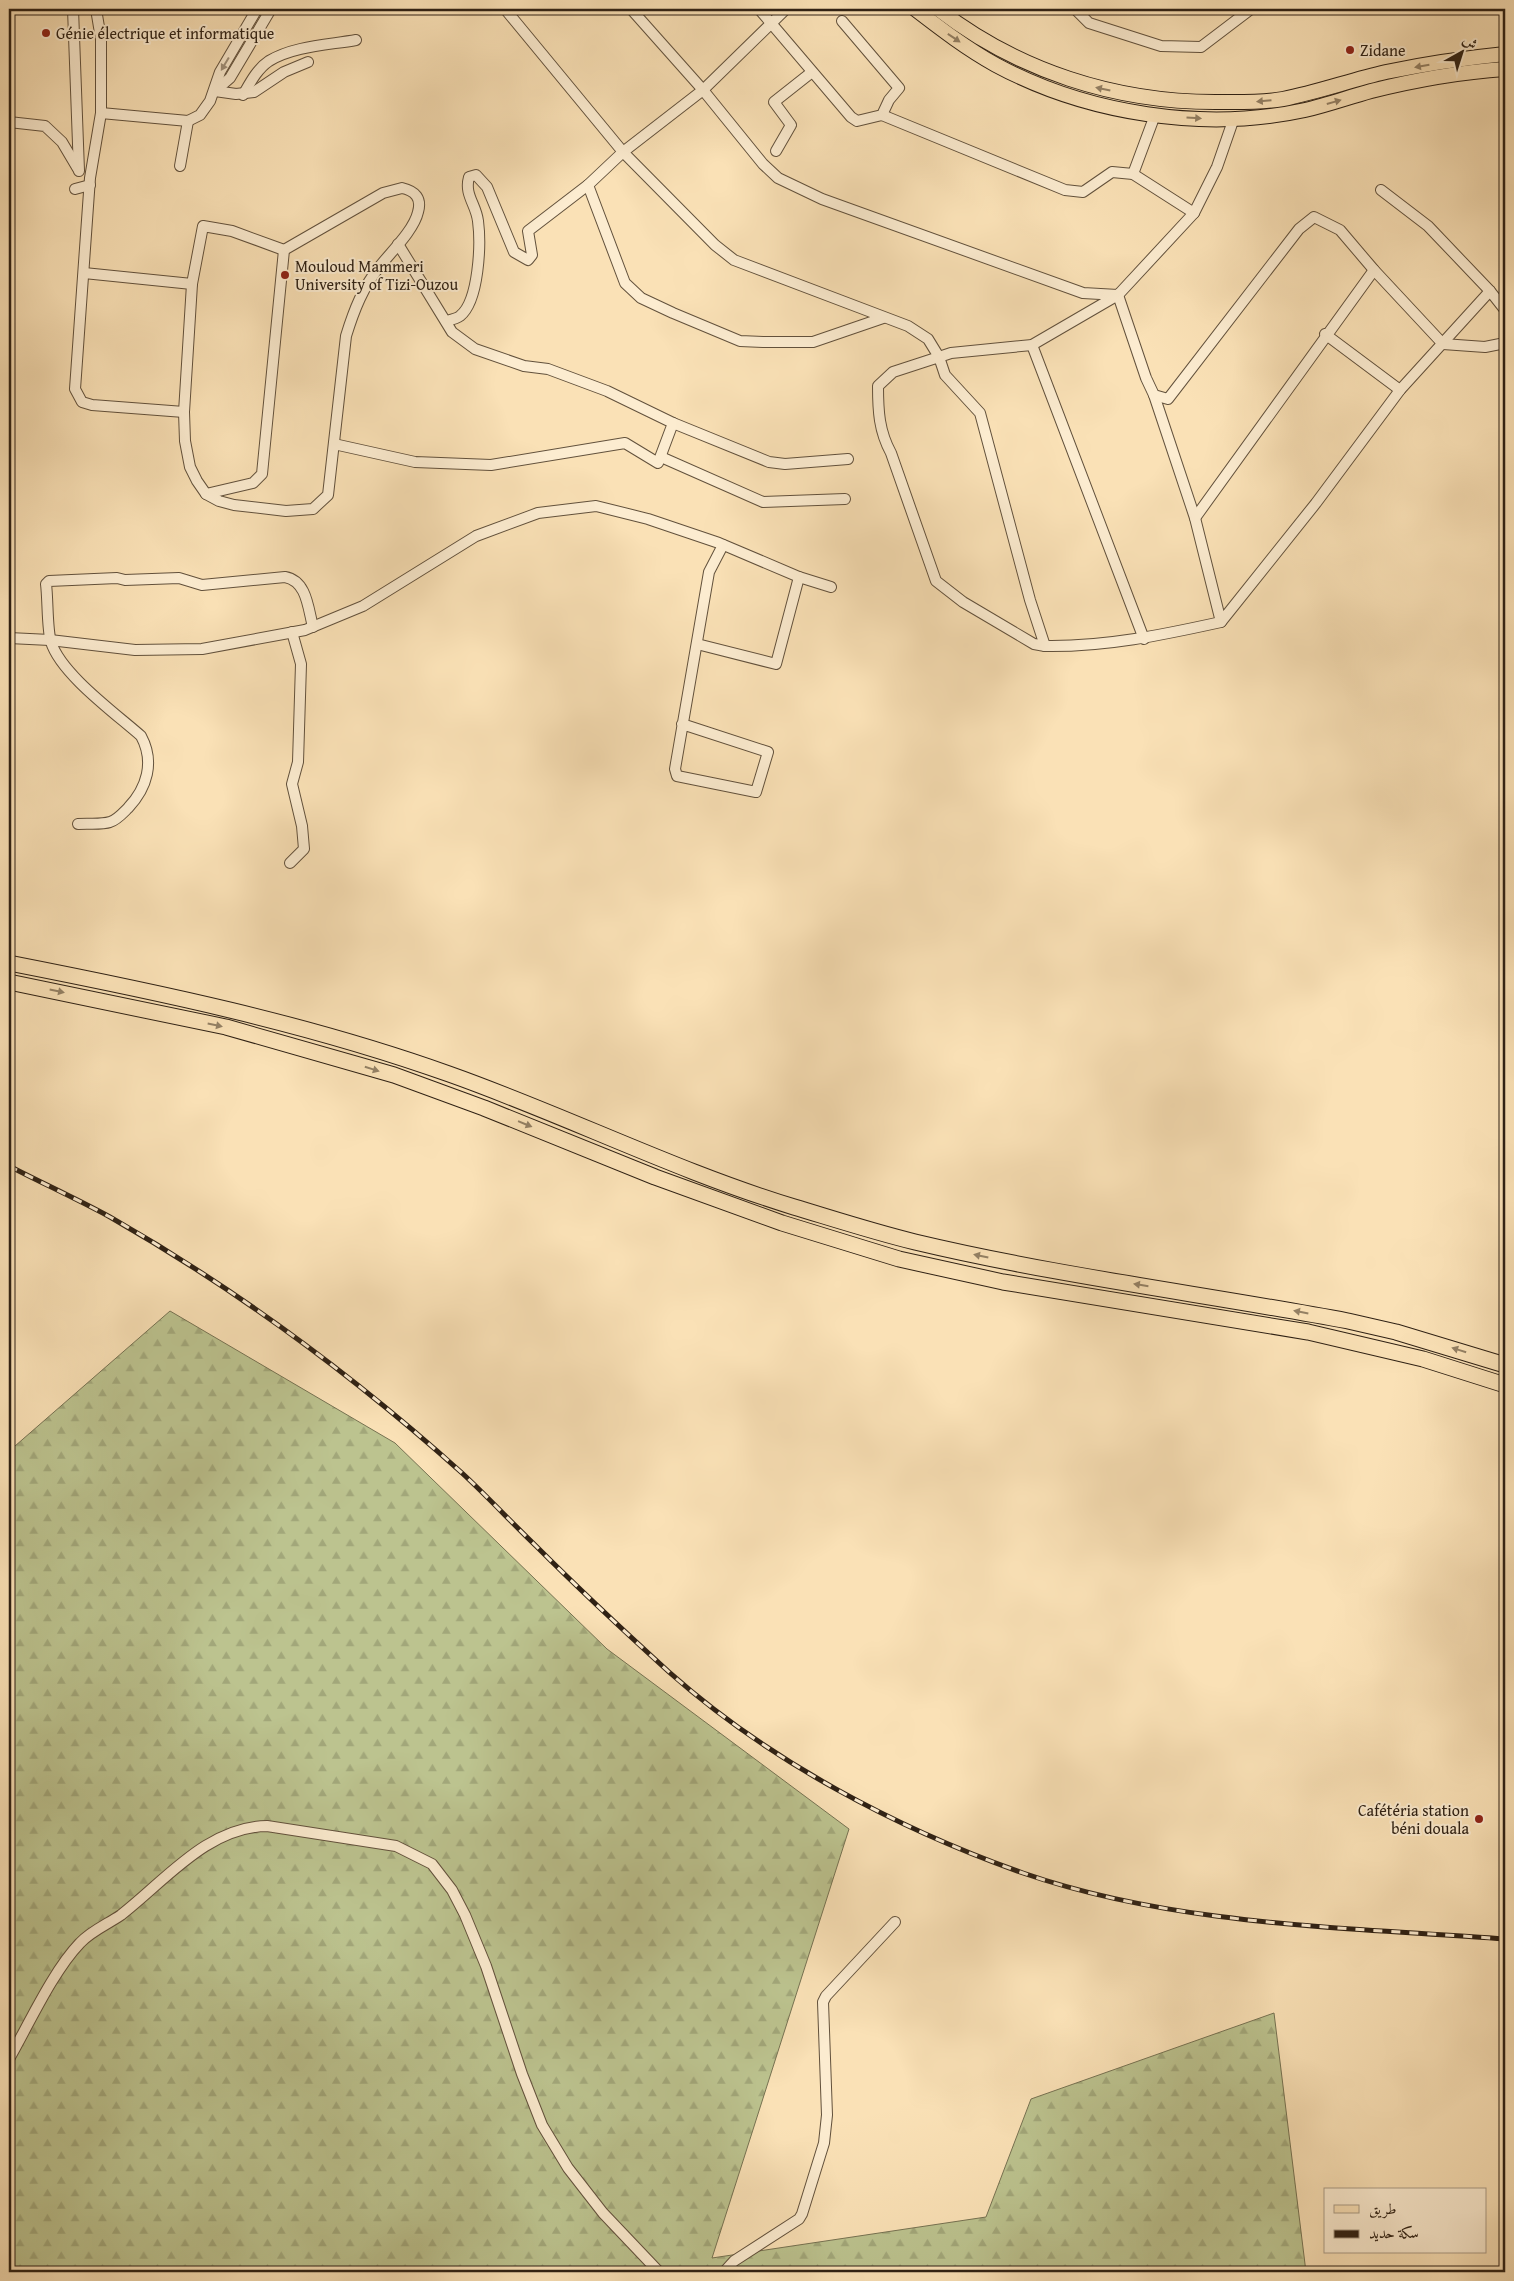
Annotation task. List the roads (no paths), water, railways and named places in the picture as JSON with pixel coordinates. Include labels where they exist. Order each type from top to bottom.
[{"type":"highway","points":[[9,963],[118,984],[253,1015],[372,1049],[450,1074],[752,1194],[912,1242],[1007,1262],[1348,1321],[1423,1340],[1505,1365]]},
{"type":"highway","points":[[9,982],[226,1027],[394,1075],[484,1108],[655,1178],[782,1223],[899,1260],[1008,1283],[1308,1332],[1423,1359],[1505,1385]]},
{"type":"main road","points":[[915,9],[953,38],[997,65],[1049,88],[1095,103],[1155,115],[1200,119],[1234,118],[1305,110],[1372,91],[1432,78],[1505,68]]},
{"type":"main road","points":[[938,9],[961,26],[1003,51],[1046,71],[1114,92],[1142,98],[1190,102],[1245,102],[1282,99],[1386,72],[1505,54]]},
{"type":"street","points":[[73,9],[79,172]]},
{"type":"street","points":[[96,9],[101,39],[101,113],[90,181],[75,389],[82,402],[92,405],[184,412]]},
{"type":"street","points":[[215,91],[220,72],[257,9]]},
{"type":"street","points":[[101,113],[188,121],[200,115],[215,91],[230,78],[271,9]]},
{"type":"street","points":[[505,9],[623,152],[715,245],[734,260],[908,326],[928,339],[939,357],[945,375],[980,412],[1030,600],[1045,646]]},
{"type":"street","points":[[631,9],[702,90],[763,164],[778,178],[822,199],[1083,293],[1118,295]]},
{"type":"street","points":[[759,9],[851,117],[857,121],[882,115],[1064,190],[1083,192],[1112,172],[1133,174],[1194,213]]},
{"type":"street","points":[[446,321],[459,317],[468,307],[476,280],[478,219],[466,187],[469,177],[476,176],[487,187],[514,252],[528,260],[532,255],[528,231],[588,185],[623,152],[702,90],[786,9]]},
{"type":"street","points":[[1075,9],[1089,22],[1161,46],[1201,47],[1251,9]]},
{"type":"street","points":[[842,22],[899,88],[889,100],[882,115]]},
{"type":"street","points":[[243,95],[255,75],[269,61],[302,49],[356,40]]},
{"type":"street","points":[[215,91],[243,95],[263,88],[284,72],[308,62]]},
{"type":"street","points":[[776,152],[791,125],[774,102],[812,72]]},
{"type":"street","points":[[1133,174],[1155,115]]},
{"type":"street","points":[[1234,118],[1217,167],[1194,213],[1118,295],[1032,344],[950,353],[893,372],[878,386],[878,416],[882,437],[890,453],[936,581],[971,607],[1034,644],[1045,646],[1077,646],[1144,639],[1221,622],[1316,503],[1400,390],[1490,291]]},
{"type":"street","points":[[180,166],[188,121]]},
{"type":"street","points":[[9,122],[45,126],[62,142],[79,172],[90,181]]},
{"type":"street","points":[[75,189],[90,181]]},
{"type":"street","points":[[588,185],[624,283],[641,298],[673,313],[740,341],[813,342],[883,318]]},
{"type":"street","points":[[402,188],[417,194],[419,202],[418,214],[361,294],[352,317],[346,336],[328,495],[313,510],[286,511],[234,505],[219,501],[206,494],[197,481],[186,453],[184,412],[192,284],[203,226],[232,231],[284,250],[383,193],[402,188]]},
{"type":"street","points":[[1381,190],[1428,226],[1490,291],[1505,310]]},
{"type":"street","points":[[1154,395],[1168,400],[1299,229],[1314,216],[1340,230],[1374,270],[1443,344],[1485,347],[1505,343]]},
{"type":"street","points":[[398,244],[452,332],[475,350],[524,366],[548,369],[607,391],[673,423],[768,462],[785,464],[848,459]]},
{"type":"street","points":[[206,494],[253,483],[262,474],[284,250]]},
{"type":"street","points":[[1195,518],[1374,270]]},
{"type":"street","points":[[84,273],[192,284]]},
{"type":"street","points":[[1118,295],[1195,518],[1221,622]]},
{"type":"street","points":[[1326,334],[1400,390]]},
{"type":"street","points":[[1032,344],[1144,639]]},
{"type":"street","points":[[334,444],[415,462],[492,465],[625,443],[658,463],[673,423]]},
{"type":"street","points":[[661,457],[763,502],[846,499]]},
{"type":"street","points":[[9,638],[50,640],[135,650],[202,649],[292,632],[313,627],[363,606],[476,536],[538,513],[596,506],[648,519],[723,545],[799,578],[831,587]]},
{"type":"street","points":[[682,724],[768,752],[756,792],[677,776],[674,769],[709,572],[723,545]]},
{"type":"street","points":[[78,824],[110,822],[121,815],[140,795],[149,767],[147,746],[141,736],[76,678],[56,655],[50,640],[46,584],[49,581],[179,578],[202,584],[248,582],[270,577],[294,578],[302,587],[313,627]]},
{"type":"street","points":[[697,644],[776,664],[799,578]]},
{"type":"street","points":[[290,863],[304,849],[302,826],[292,784],[298,762],[300,664],[292,632]]},
{"type":"street","points":[[9,2059],[59,1972],[81,1942],[120,1915],[195,1853],[220,1837],[251,1826],[267,1826],[396,1846],[432,1864],[452,1890],[486,1966],[522,2074],[542,2125],[568,2168],[603,2213],[659,2272]]},
{"type":"street","points":[[724,2272],[734,2262],[799,2219],[802,2214],[824,2143],[827,2116],[826,2046],[822,2017],[823,2002],[826,1996],[895,1922]]},
{"type":"railway","points":[[9,1166],[98,1210],[157,1245],[248,1304],[293,1336],[379,1402],[462,1473],[602,1610],[669,1672],[708,1704],[749,1735],[792,1763],[882,1814],[929,1836],[1023,1873],[1081,1891],[1140,1904],[1201,1914],[1323,1927],[1505,1939]]},
{"type":"place","name":"Génie électrique et informatique","points":[[46,33]]},
{"type":"place","name":"Zidane","points":[[1350,50]]},
{"type":"place","name":"Mouloud Mammeri University of Tizi-Ouzou","points":[[285,275]]},
{"type":"place","name":"Cafétéria station béni douala","points":[[1479,1819]]}]
